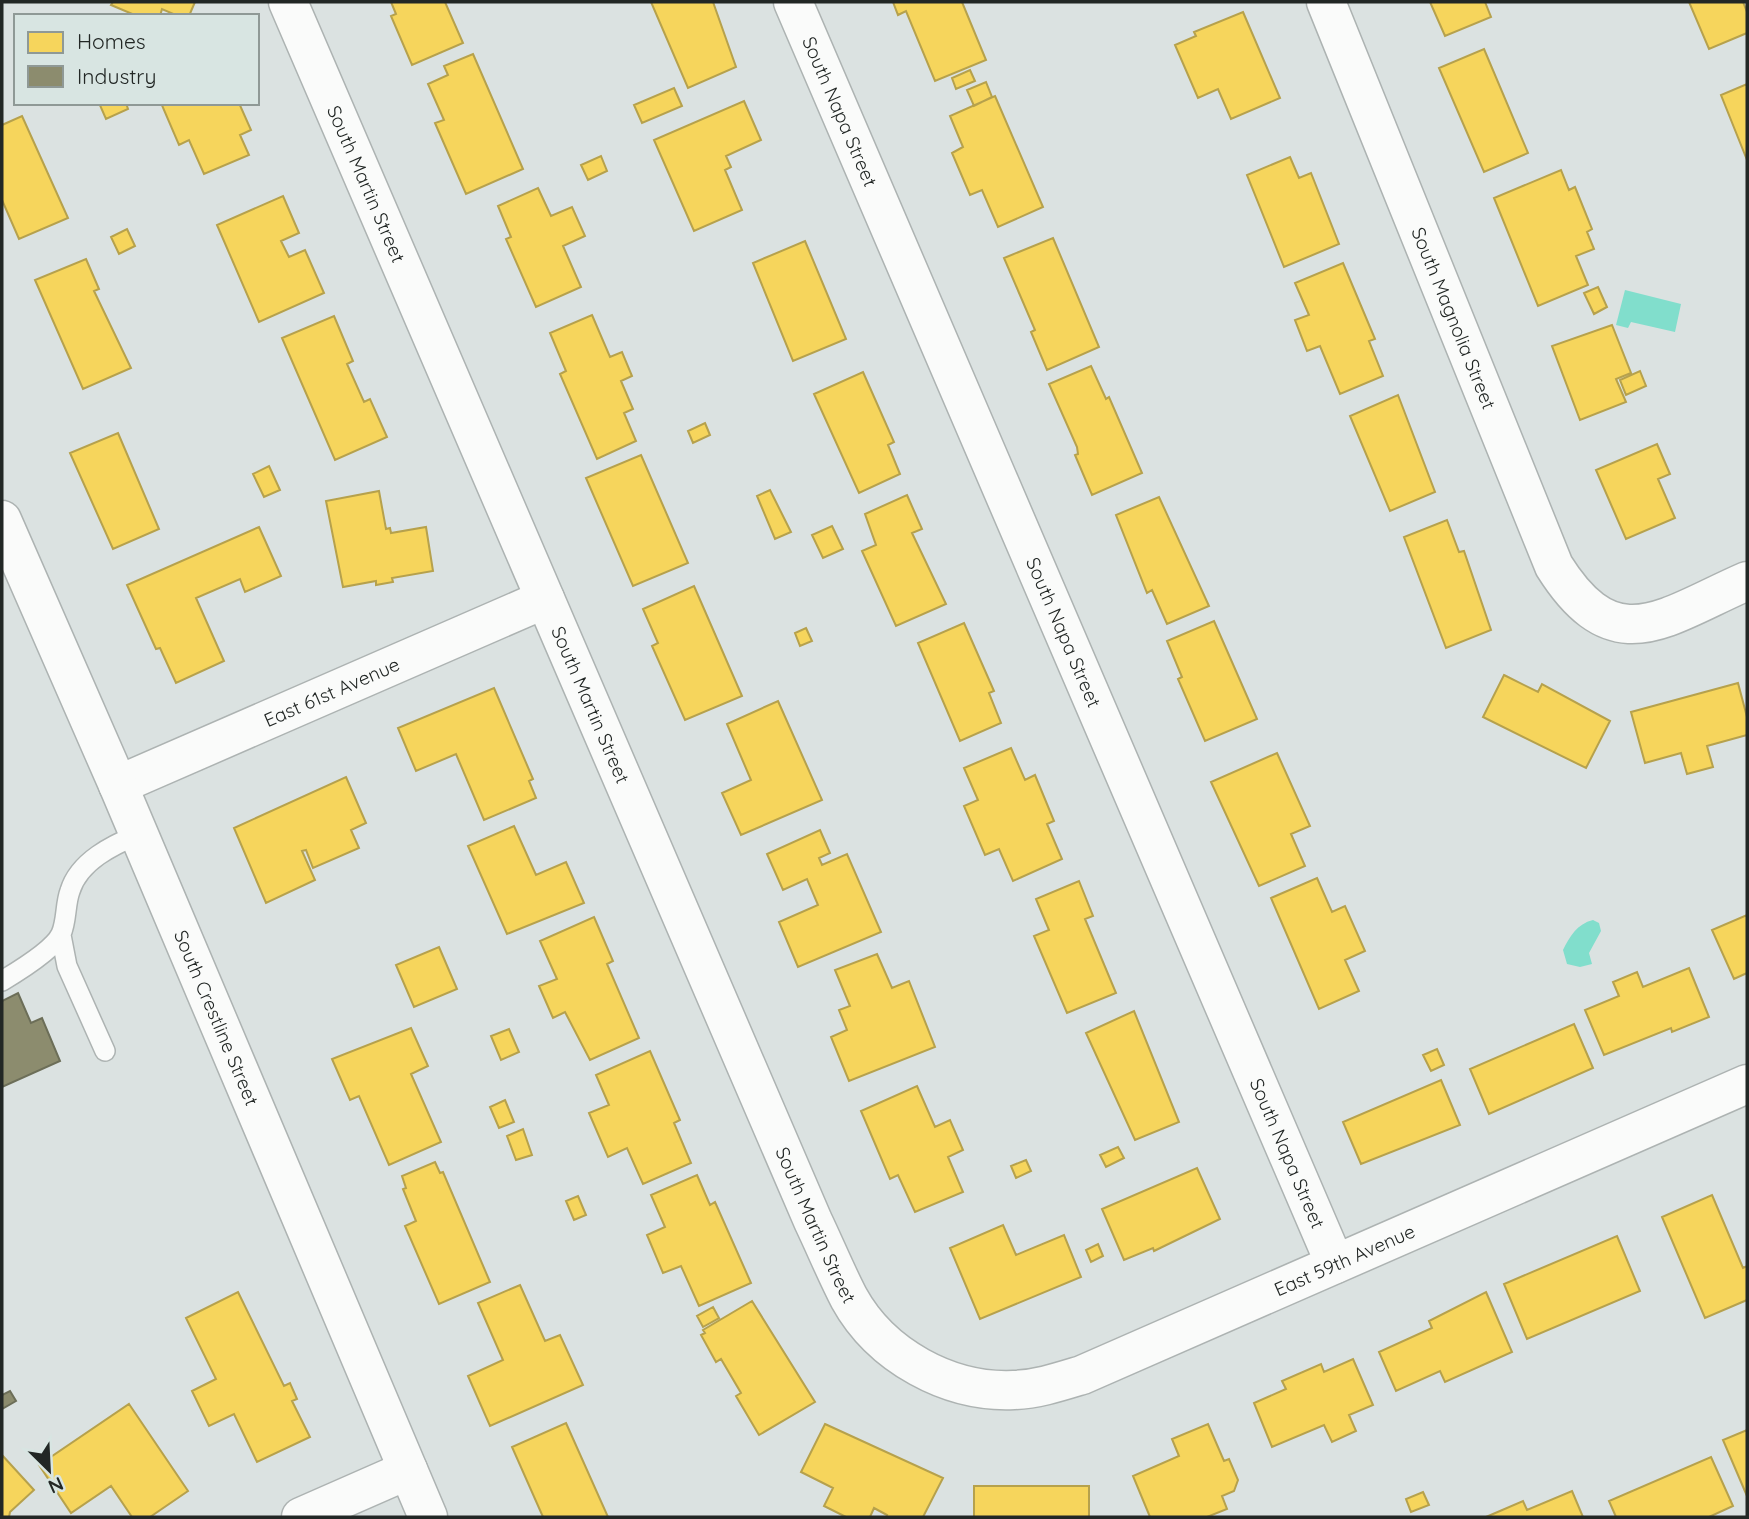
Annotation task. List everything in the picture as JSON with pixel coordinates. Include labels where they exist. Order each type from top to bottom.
[{"type":"street","name":"South Martin Street","points":[[288,2],[850,1300],[882,1339],[901,1356],[935,1376]]},
{"type":"street","name":"South Napa Street","points":[[793,2],[1335,1264]]},
{"type":"street","name":"South Magnolia Street","points":[[1326,2],[1432,256],[1554,566],[1583,606],[1602,619],[1629,625],[1653,622],[1747,581]]},
{"type":"street","name":"South Crestline Street","points":[[2,520],[139,834],[428,1517]]},
{"type":"street","name":"East 61st Avenue","points":[[118,785],[545,599]]},
{"type":"street","name":"East 59th Avenue","points":[[935,1376],[976,1388],[1013,1391],[1046,1387],[1082,1375],[1747,1084]]},
{"type":"street","points":[[301,1517],[408,1470]]},
{"type":"lane","points":[[105,1051],[67,966],[61,935],[70,890],[78,874],[93,859],[139,834]]},
{"type":"lane","points":[[2,981],[41,954],[61,935]]},
{"type":"shaded area","points":[[1625,290],[1681,304],[1675,332],[1631,322],[1628,328],[1616,325]]},
{"type":"shaded area","points":[[1593,920],[1599,923],[1601,931],[1589,953],[1592,964],[1580,967],[1567,964],[1563,950],[1568,940],[1578,928]]},
{"type":"building: Homes","points":[[113,2],[195,2],[190,14],[173,14],[162,9],[161,14],[132,14],[111,5]]},
{"type":"building: Homes","points":[[391,2],[445,2],[463,43],[412,65],[391,16],[396,14]]},
{"type":"building: Homes","points":[[651,2],[713,2],[736,67],[688,88]]},
{"type":"building: Homes","points":[[893,2],[962,2],[986,60],[935,81],[906,11],[898,15]]},
{"type":"building: Homes","points":[[1430,2],[1485,2],[1491,17],[1445,36]]},
{"type":"building: Homes","points":[[1689,2],[1743,2],[1747,12],[1747,33],[1709,49]]},
{"type":"building: Homes","points":[[1243,12],[1280,98],[1231,119],[1218,89],[1198,98],[1175,45],[1196,36],[1194,32]]},
{"type":"building: Homes","points":[[1484,49],[1528,153],[1484,172],[1439,68]]},
{"type":"building: Homes","points":[[473,54],[523,169],[466,194],[435,123],[444,120],[428,84],[448,75],[444,66]]},
{"type":"building: Homes","points":[[970,70],[975,81],[956,89],[952,78]]},
{"type":"building: Homes","points":[[986,82],[992,97],[974,106],[967,90]]},
{"type":"building: Homes","points":[[1747,84],[1747,160],[1721,95]]},
{"type":"building: Homes","points":[[674,88],[682,106],[642,123],[634,105]]},
{"type":"building: Homes","points":[[995,96],[1043,207],[998,227],[982,190],[970,195],[952,153],[963,147],[950,116]]},
{"type":"building: Homes","points":[[744,101],[761,140],[726,156],[731,167],[725,170],[742,210],[694,231],[654,140]]},
{"type":"building: Homes","points":[[100,105],[127,105],[128,109],[106,119]]},
{"type":"building: Homes","points":[[162,105],[240,105],[251,130],[240,135],[249,155],[204,174],[189,140],[179,145]]},
{"type":"building: Homes","points":[[22,116],[68,218],[19,239],[2,200],[2,125]]},
{"type":"building: Homes","points":[[601,156],[607,171],[588,180],[581,165]]},
{"type":"building: Homes","points":[[1290,157],[1299,178],[1311,173],[1339,244],[1284,267],[1247,175]]},
{"type":"building: Homes","points":[[1561,170],[1569,190],[1575,187],[1592,229],[1587,232],[1594,249],[1576,256],[1588,285],[1538,306],[1494,198]]},
{"type":"building: Homes","points":[[538,188],[551,216],[572,207],[585,236],[563,246],[581,287],[536,307],[506,239],[511,237],[498,206]]},
{"type":"building: Homes","points":[[283,196],[299,233],[281,241],[289,257],[305,250],[324,293],[259,322],[217,225]]},
{"type":"building: Homes","points":[[127,229],[135,246],[119,254],[111,237]]},
{"type":"building: Homes","points":[[1053,238],[1099,347],[1047,370],[1031,332],[1035,330],[1004,258]]},
{"type":"building: Homes","points":[[805,241],[846,339],[793,361],[753,263]]},
{"type":"building: Homes","points":[[86,259],[99,289],[94,291],[131,368],[83,389],[35,280]]},
{"type":"building: Homes","points":[[1343,263],[1375,339],[1369,341],[1383,376],[1340,394],[1320,346],[1307,351],[1295,320],[1309,315],[1295,283]]},
{"type":"building: Homes","points":[[1598,287],[1607,307],[1594,314],[1584,293]]},
{"type":"building: Homes","points":[[592,315],[610,357],[622,352],[632,376],[621,381],[633,409],[624,413],[636,441],[597,459],[560,374],[566,371],[550,333]]},
{"type":"building: Homes","points":[[334,316],[353,361],[347,364],[364,402],[370,399],[387,437],[335,460],[282,338]]},
{"type":"building: Homes","points":[[1612,325],[1631,373],[1616,379],[1626,402],[1580,420],[1552,346]]},
{"type":"building: Homes","points":[[1091,366],[1106,399],[1109,397],[1142,473],[1092,495],[1075,455],[1078,454],[1077,447],[1049,384]]},
{"type":"building: Homes","points":[[1640,371],[1646,386],[1626,395],[1620,380]]},
{"type":"building: Homes","points":[[863,372],[894,442],[888,445],[900,474],[859,493],[814,394]]},
{"type":"building: Homes","points":[[1398,395],[1435,492],[1390,511],[1350,416]]},
{"type":"building: Homes","points":[[705,423],[710,435],[693,443],[688,431]]},
{"type":"building: Homes","points":[[118,433],[159,529],[113,549],[70,453]]},
{"type":"building: Homes","points":[[1657,444],[1670,474],[1658,479],[1675,518],[1626,539],[1596,470]]},
{"type":"building: Homes","points":[[641,455],[688,563],[633,586],[586,478]]},
{"type":"building: Homes","points":[[269,466],[280,490],[264,497],[253,474]]},
{"type":"building: Homes","points":[[770,490],[791,532],[775,539],[757,496]]},
{"type":"building: Homes","points":[[379,491],[386,529],[390,528],[391,533],[426,527],[433,571],[392,578],[393,582],[376,585],[376,581],[343,587],[326,501]]},
{"type":"building: Homes","points":[[907,495],[922,529],[912,533],[946,604],[896,626],[862,551],[876,545],[865,514]]},
{"type":"building: Homes","points":[[1159,497],[1209,606],[1167,624],[1152,590],[1147,593],[1116,515]]},
{"type":"building: Homes","points":[[1447,520],[1459,552],[1464,551],[1491,630],[1446,648],[1404,537]]},
{"type":"building: Homes","points":[[832,526],[843,549],[823,558],[812,535]]},
{"type":"building: Homes","points":[[259,527],[281,576],[245,592],[240,579],[196,598],[224,661],[176,683],[160,648],[156,649],[127,585]]},
{"type":"building: Homes","points":[[694,586],[742,696],[685,720],[652,646],[658,643],[643,609]]},
{"type":"building: Homes","points":[[1214,621],[1257,719],[1205,741],[1178,679],[1182,677],[1167,641]]},
{"type":"building: Homes","points":[[964,623],[994,691],[989,693],[1001,723],[960,741],[918,643]]},
{"type":"building: Homes","points":[[806,628],[812,641],[800,646],[795,633]]},
{"type":"building: Homes","points":[[1504,675],[1538,692],[1542,684],[1610,721],[1586,768],[1483,717]]},
{"type":"building: Homes","points":[[1738,683],[1747,717],[1747,735],[1707,746],[1713,767],[1687,774],[1681,753],[1645,763],[1631,712]]},
{"type":"building: Homes","points":[[494,688],[533,779],[529,781],[536,798],[484,820],[456,754],[416,771],[398,728]]},
{"type":"building: Homes","points":[[778,701],[822,800],[741,835],[722,793],[751,780],[727,724]]},
{"type":"building: Homes","points":[[1011,748],[1025,780],[1035,775],[1054,821],[1047,824],[1062,859],[1013,881],[999,849],[985,855],[964,806],[978,800],[964,768]]},
{"type":"building: Homes","points":[[1277,753],[1310,826],[1291,834],[1305,866],[1259,886],[1211,782]]},
{"type":"building: Homes","points":[[346,777],[366,823],[351,830],[359,848],[313,868],[306,850],[302,851],[315,880],[266,903],[234,828]]},
{"type":"building: Homes","points":[[514,826],[536,875],[566,862],[584,903],[507,934],[468,846]]},
{"type":"building: Homes","points":[[820,830],[830,853],[819,858],[822,865],[847,854],[881,932],[798,967],[779,922],[818,905],[807,879],[783,890],[767,854]]},
{"type":"building: Homes","points":[[1317,878],[1332,912],[1345,906],[1365,951],[1345,960],[1359,991],[1319,1009],[1271,898]]},
{"type":"building: Homes","points":[[1079,881],[1093,916],[1085,919],[1116,993],[1067,1013],[1034,936],[1049,930],[1036,899]]},
{"type":"building: Homes","points":[[1747,915],[1747,973],[1734,979],[1712,930]]},
{"type":"building: Homes","points":[[594,917],[613,961],[607,964],[639,1038],[590,1060],[565,1012],[553,1018],[539,986],[557,979],[540,941]]},
{"type":"building: Homes","points":[[439,947],[457,989],[414,1007],[396,965]]},
{"type":"building: Homes","points":[[877,954],[892,988],[909,981],[935,1047],[849,1081],[831,1037],[847,1030],[839,1010],[850,1006],[835,970]]},
{"type":"building: Homes","points":[[1689,968],[1709,1017],[1672,1032],[1671,1028],[1604,1055],[1585,1010],[1619,996],[1613,982],[1637,972],[1643,987]]},
{"type":"building: Homes","points":[[1134,1011],[1179,1122],[1135,1140],[1086,1033]]},
{"type":"building: Homes","points":[[1574,1024],[1593,1068],[1489,1114],[1470,1069]]},
{"type":"building: Homes","points":[[411,1028],[428,1066],[411,1074],[441,1142],[389,1165],[359,1096],[350,1100],[332,1059]]},
{"type":"building: Homes","points":[[509,1029],[519,1052],[501,1060],[491,1036]]},
{"type":"building: Homes","points":[[1437,1049],[1444,1065],[1431,1071],[1423,1055]]},
{"type":"building: Homes","points":[[650,1051],[680,1120],[674,1123],[691,1163],[643,1184],[627,1148],[608,1157],[589,1113],[609,1105],[596,1075]]},
{"type":"building: Homes","points":[[1441,1080],[1460,1125],[1361,1164],[1343,1122]]},
{"type":"building: Homes","points":[[917,1086],[935,1127],[950,1120],[963,1150],[948,1157],[963,1192],[915,1212],[898,1175],[890,1179],[861,1111]]},
{"type":"building: Homes","points":[[505,1100],[514,1122],[499,1128],[490,1107]]},
{"type":"building: Homes","points":[[523,1129],[532,1155],[516,1160],[507,1136]]},
{"type":"building: Homes","points":[[1118,1147],[1124,1158],[1106,1167],[1100,1155]]},
{"type":"building: Homes","points":[[1026,1160],[1031,1171],[1016,1178],[1011,1166]]},
{"type":"building: Homes","points":[[435,1162],[440,1173],[443,1172],[490,1282],[439,1304],[405,1226],[416,1221],[403,1189],[406,1188],[402,1176]]},
{"type":"building: Homes","points":[[1197,1168],[1220,1219],[1154,1251],[1153,1248],[1124,1260],[1102,1209]]},
{"type":"building: Homes","points":[[697,1175],[710,1205],[715,1202],[751,1283],[699,1306],[681,1266],[663,1273],[647,1235],[665,1227],[651,1195]]},
{"type":"building: Homes","points":[[1712,1195],[1743,1268],[1747,1266],[1747,1300],[1705,1318],[1662,1217]]},
{"type":"building: Homes","points":[[578,1196],[586,1215],[574,1220],[566,1201]]},
{"type":"building: Homes","points":[[1003,1225],[1016,1255],[1064,1235],[1081,1277],[980,1319],[950,1248]]},
{"type":"building: Homes","points":[[1617,1236],[1640,1291],[1527,1339],[1504,1284]]},
{"type":"building: Homes","points":[[1098,1244],[1103,1256],[1091,1262],[1086,1250]]},
{"type":"building: Homes","points":[[520,1285],[545,1341],[560,1335],[583,1385],[490,1426],[468,1376],[503,1360],[478,1303]]},
{"type":"building: Homes","points":[[238,1292],[284,1386],[290,1383],[297,1399],[292,1401],[310,1437],[257,1462],[234,1414],[209,1426],[192,1391],[216,1379],[186,1318]]},
{"type":"building: Homes","points":[[1486,1292],[1512,1352],[1445,1382],[1440,1371],[1396,1391],[1379,1352],[1432,1328],[1429,1321]]},
{"type":"building: Homes","points":[[752,1301],[815,1402],[759,1435],[736,1396],[741,1393],[721,1359],[716,1362],[701,1335],[705,1333],[703,1330]]},
{"type":"building: Homes","points":[[713,1307],[719,1318],[703,1327],[697,1316]]},
{"type":"building: Homes","points":[[1353,1359],[1373,1405],[1349,1415],[1356,1431],[1332,1442],[1324,1425],[1272,1447],[1254,1403],[1286,1389],[1282,1381],[1321,1364],[1324,1372]]},
{"type":"building: Homes","points":[[129,1404],[188,1491],[150,1517],[132,1517],[111,1486],[71,1513],[39,1465]]},
{"type":"building: Homes","points":[[566,1423],[608,1517],[543,1517],[512,1447]]},
{"type":"building: Homes","points":[[825,1424],[943,1478],[923,1517],[886,1517],[887,1515],[874,1508],[870,1517],[846,1517],[824,1506],[833,1488],[801,1472]]},
{"type":"building: Homes","points":[[1208,1424],[1224,1461],[1229,1459],[1238,1480],[1234,1491],[1222,1496],[1227,1509],[1207,1517],[1150,1517],[1133,1476],[1179,1456],[1172,1439]]},
{"type":"building: Homes","points":[[1747,1430],[1747,1496],[1723,1440]]},
{"type":"building: Homes","points":[[2,1455],[34,1490],[10,1512],[9,1517],[2,1517]]},
{"type":"building: Homes","points":[[1711,1457],[1733,1506],[1709,1517],[1616,1517],[1609,1501]]},
{"type":"building: Homes","points":[[974,1486],[1089,1486],[1089,1517],[974,1517]]},
{"type":"building: Homes","points":[[1572,1491],[1583,1517],[1486,1517],[1523,1501],[1527,1510]]},
{"type":"building: Homes","points":[[1423,1492],[1429,1505],[1411,1512],[1406,1499]]},
{"type":"building: Industry","points":[[18,993],[31,1023],[42,1018],[60,1061],[2,1087],[2,1001]]},
{"type":"building: Industry","points":[[10,1391],[16,1401],[2,1409],[2,1395]]}]
